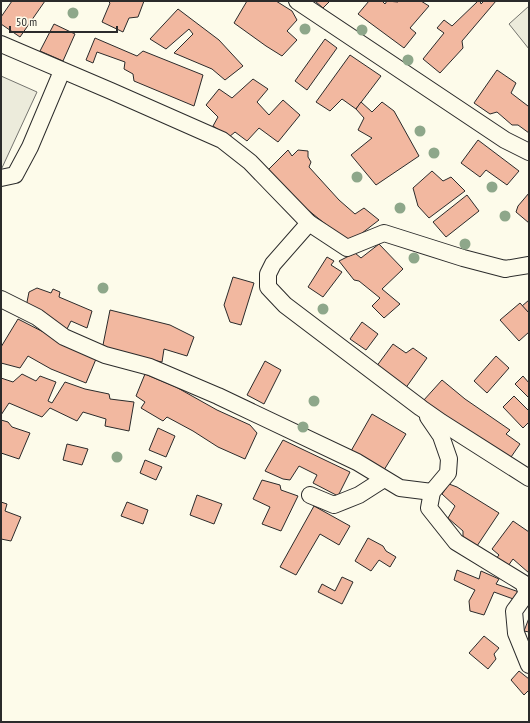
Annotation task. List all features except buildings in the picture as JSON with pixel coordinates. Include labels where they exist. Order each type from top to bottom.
[{"type":"street","points":[[297,1],[505,140],[529,152]]},
{"type":"street","points":[[1,44],[222,140],[250,162],[309,223],[347,248],[384,233],[463,258],[505,269],[529,265]]},
{"type":"street","points":[[1,178],[15,175],[30,147],[62,71]]},
{"type":"street","points":[[309,223],[273,264],[268,274],[268,287],[285,305],[421,408],[529,478]]},
{"type":"street","points":[[1,298],[37,317],[64,336],[105,356],[150,367],[218,396],[357,462],[400,488],[432,492]]},
{"type":"street","points":[[421,408],[441,436],[449,459],[448,472],[432,492],[429,508],[456,542],[523,583],[527,593],[514,611],[515,625],[516,633],[529,665]]},
{"type":"street","points":[[310,495],[334,505],[359,495],[384,479]]},
{"type":"shaded area","points":[[529,6],[529,49],[509,24]]},
{"type":"shaded area","points":[[1,76],[37,92],[1,170]]}]
